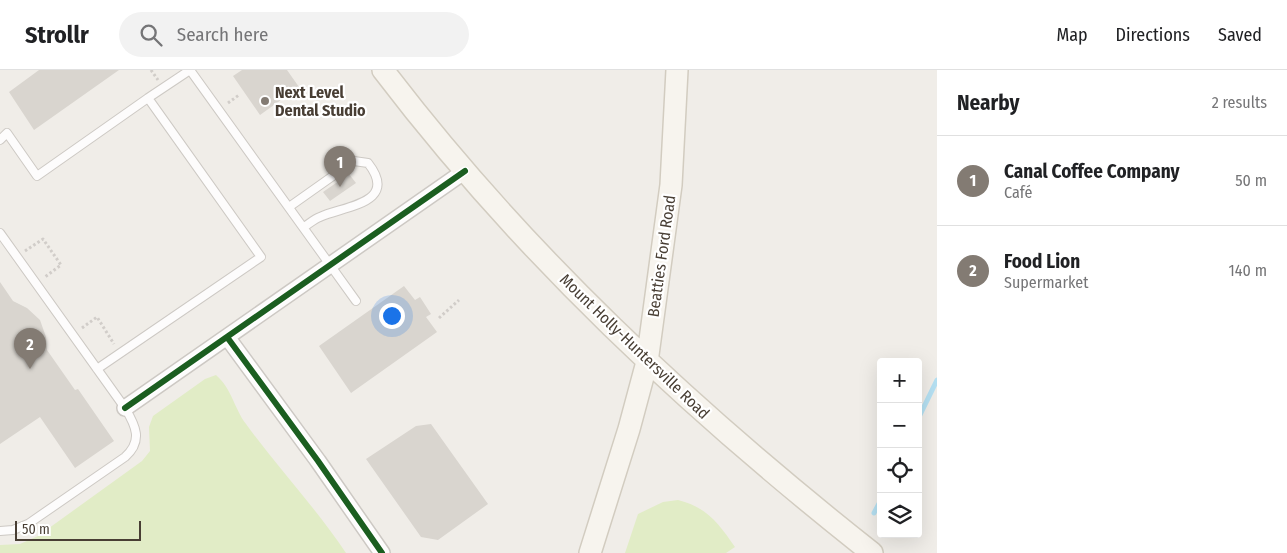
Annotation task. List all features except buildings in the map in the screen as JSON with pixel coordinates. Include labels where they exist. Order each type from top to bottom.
[{"type":"main road","name":"Mount Holly-Huntersville Road","points":[[383,70],[465,172],[602,319],[724,432],[872,553]]},
{"type":"main road","name":"Beatties Ford Road","points":[[590,553],[629,429],[647,362],[671,185],[677,70]]},
{"type":"street","points":[[124,408],[465,172]]},
{"type":"street","points":[[227,337],[382,553]]},
{"type":"lane","points":[[0,140],[7,134],[37,176],[190,70],[356,301]]},
{"type":"lane","points":[[97,369],[261,257],[148,98]]},
{"type":"lane","points":[[289,207],[354,161],[368,163],[376,174],[377,187],[368,199],[355,207],[320,216],[304,227]]},
{"type":"lane","points":[[0,233],[124,408],[134,426],[136,439],[134,449],[28,524],[13,530],[0,531]]},
{"type":"path","points":[[439,318],[459,300]]},
{"type":"green space","points":[[216,375],[226,386],[246,424],[346,553],[0,553],[0,545],[20,544],[38,536],[142,461],[150,451],[149,427],[153,416],[205,379]]},
{"type":"green space","points":[[678,500],[705,512],[735,547],[726,553],[625,553],[638,514],[663,502]]},
{"type":"waterway","points":[[922,411],[937,380]]},
{"type":"waterway","points":[[874,513],[877,507]]},
{"type":"cycle path","points":[[125,408],[465,171]]},
{"type":"cycle path","points":[[227,337],[318,461],[382,553]]},
{"type":"place","name":"Next Level Dental Studio","points":[[265,101]]},
{"type":"place","name":"Canal Coffee Company","points":[[340,187]]},
{"type":"place","name":"Food Lion","points":[[30,369]]}]
